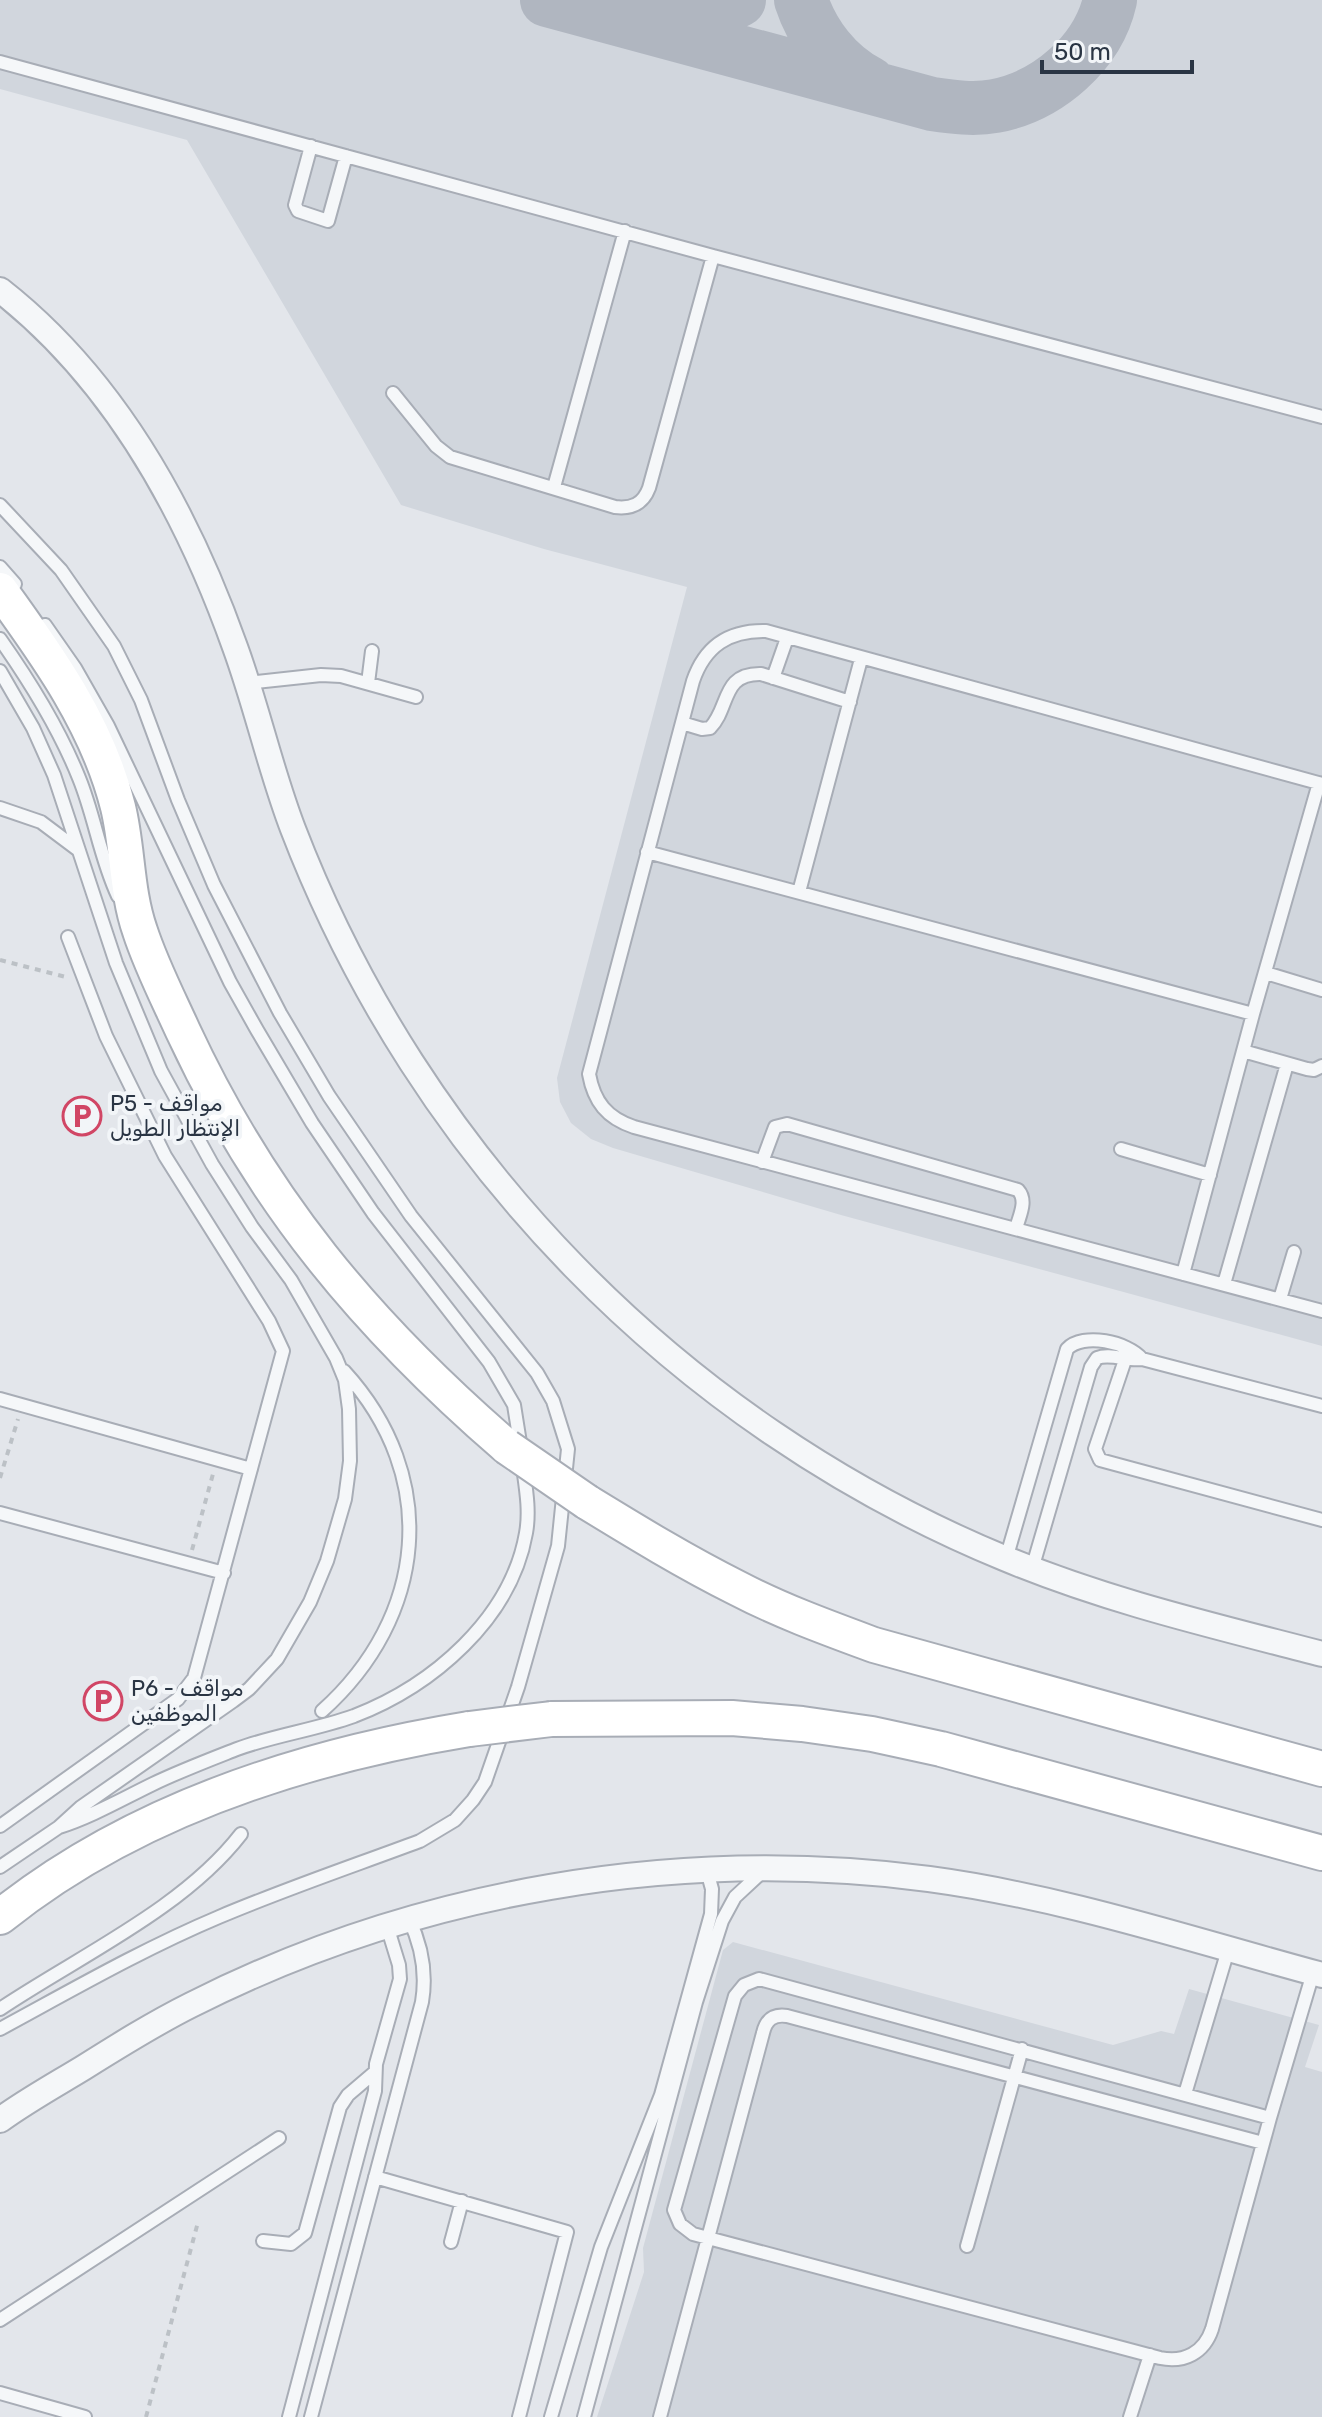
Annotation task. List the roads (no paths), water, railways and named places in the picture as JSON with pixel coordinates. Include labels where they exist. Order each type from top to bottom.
[{"type":"street","points":[[0,290],[57,341],[90,379],[157,474],[189,530],[237,650],[293,830],[340,936],[426,1087],[460,1135],[524,1214],[574,1267],[647,1336],[746,1414],[851,1483],[925,1523],[1006,1559],[1134,1604],[1322,1654]]},
{"type":"street","points":[[11,592],[77,705],[96,746],[118,807],[140,933],[231,1126],[293,1221],[354,1299],[402,1351],[507,1447],[587,1502],[662,1548],[739,1590],[820,1625],[874,1645],[1322,1769]]},
{"type":"street","points":[[6,1905],[163,1820],[249,1784],[351,1752],[469,1729],[551,1719],[732,1718],[872,1734],[941,1749],[1322,1853]]},
{"type":"street","points":[[0,2120],[153,2025],[307,1953],[398,1922],[534,1890],[618,1878],[765,1870],[929,1879],[1061,1904],[1318,1974]]},
{"type":"lane","points":[[0,62],[713,256],[1322,417]]},
{"type":"lane","points":[[311,146],[295,205],[304,215],[328,221],[346,156]]},
{"type":"lane","points":[[554,487],[625,231]]},
{"type":"lane","points":[[393,393],[436,446],[450,457],[623,508],[636,505],[646,494],[713,256]]},
{"type":"lane","points":[[0,505],[61,570],[114,646],[141,700],[201,857],[298,1044],[355,1137],[403,1206],[537,1373],[557,1409],[568,1449],[561,1531],[534,1631],[490,1772],[480,1792],[464,1811],[444,1828],[420,1841],[186,1931],[0,2029]]},
{"type":"lane","points":[[0,567],[11,592]]},
{"type":"lane","points":[[37,612],[75,668],[108,726],[230,982],[284,1076],[373,1213],[475,1343],[509,1394],[516,1417],[528,1511],[522,1552],[500,1599],[475,1632],[429,1675],[354,1716],[246,1746],[59,1827]]},
{"type":"lane","points":[[1183,1274],[1253,1014],[1320,783],[766,631],[750,631],[719,642],[698,665],[647,852],[589,1074],[598,1102],[620,1123],[762,1162],[1322,1311]]},
{"type":"lane","points":[[773,678],[787,638]]},
{"type":"lane","points":[[0,639],[37,694],[70,756],[89,806],[109,875],[140,933]]},
{"type":"lane","points":[[368,683],[372,651]]},
{"type":"lane","points":[[799,892],[861,659]]},
{"type":"lane","points":[[0,671],[44,752],[130,1000],[161,1071],[212,1164],[252,1227],[291,1280],[340,1367],[375,1410],[393,1448],[405,1488],[409,1543],[403,1585],[389,1624],[361,1672],[322,1711]]},
{"type":"lane","points":[[682,723],[710,728],[737,680],[755,674],[850,702]]},
{"type":"lane","points":[[247,683],[331,675],[416,697]]},
{"type":"lane","points":[[0,808],[41,822],[77,849]]},
{"type":"lane","points":[[647,852],[1253,1014]]},
{"type":"lane","points":[[0,1826],[178,1699],[187,1689],[200,1664],[283,1351],[269,1321],[165,1156],[106,1036],[68,937]]},
{"type":"lane","points":[[1266,973],[1322,990]]},
{"type":"lane","points":[[1243,1051],[1314,1070],[1322,1066]]},
{"type":"lane","points":[[1224,1284],[1287,1064]]},
{"type":"lane","points":[[762,1162],[775,1127],[787,1124],[1018,1190],[1023,1202],[1016,1229]]},
{"type":"lane","points":[[1121,1149],[1210,1175]]},
{"type":"lane","points":[[1280,1299],[1294,1252]]},
{"type":"lane","points":[[1006,1559],[1067,1349],[1074,1342],[1091,1339],[1132,1350],[1142,1359]]},
{"type":"lane","points":[[1032,1569],[1093,1362],[1101,1356],[1142,1359],[1322,1406]]},
{"type":"lane","points":[[1125,1360],[1095,1449],[1100,1460],[1322,1520]]},
{"type":"lane","points":[[0,1867],[249,1689],[277,1659],[319,1582],[335,1539],[345,1499],[351,1442],[348,1394],[340,1367]]},
{"type":"lane","points":[[0,1399],[251,1469]]},
{"type":"lane","points":[[0,1513],[224,1573]]},
{"type":"lane","points":[[0,2009],[174,1898],[211,1869],[241,1834]]},
{"type":"lane","points":[[584,2417],[696,2002],[722,1921],[744,1887],[765,1870]]},
{"type":"lane","points":[[551,2417],[601,2247],[661,2095],[711,1914],[713,1897],[707,1871]]},
{"type":"lane","points":[[289,2417],[375,2091],[375,2072],[400,1979],[398,1922]]},
{"type":"lane","points":[[311,2417],[424,1990],[422,1953],[398,1922]]},
{"type":"lane","points":[[1185,2094],[1228,1950]]},
{"type":"lane","points":[[1270,2118],[759,1979],[744,1985],[733,2003],[675,2203],[680,2224],[693,2234],[1169,2360],[1189,2357],[1209,2338],[1270,2118],[1318,1974]]},
{"type":"lane","points":[[660,2417],[763,2033],[773,2017],[787,2016],[1263,2143]]},
{"type":"lane","points":[[967,2246],[1022,2049]]},
{"type":"lane","points":[[263,2241],[291,2244],[305,2233],[340,2107],[348,2095],[375,2072]]},
{"type":"lane","points":[[0,2320],[279,2138]]},
{"type":"lane","points":[[375,2177],[567,2232],[519,2417]]},
{"type":"lane","points":[[451,2242],[462,2201]]},
{"type":"lane","points":[[1130,2417],[1150,2355]]},
{"type":"lane","points":[[0,2393],[85,2417]]},
{"type":"place","name":"P5 - مواقف الإنتظار الطويل","points":[[82,1116]]},
{"type":"place","name":"P6 - مواقف الموظفين","points":[[103,1701]]}]
